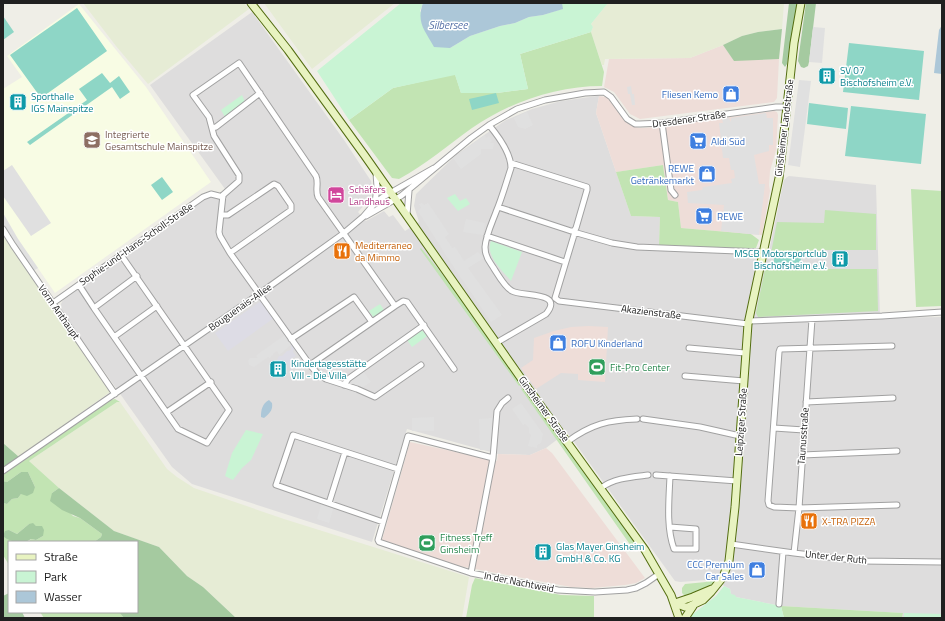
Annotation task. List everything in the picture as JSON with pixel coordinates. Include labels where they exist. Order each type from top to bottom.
[{"type":"main road","name":"Ginsheimer Straße","points":[[251,3],[288,50],[645,550],[672,595],[679,618]]},
{"type":"main road","name":"Ginsheimer Landstraße","points":[[763,252],[779,178],[794,43],[801,3]]},
{"type":"main road","name":"Leipziger Straße","points":[[693,606],[708,596],[727,570],[730,561],[748,323],[763,252]]},
{"type":"main road","points":[[675,603],[714,588]]},
{"type":"main road","points":[[675,603],[685,607],[693,606]]},
{"type":"main road","points":[[685,618],[693,606]]},
{"type":"street","points":[[395,306],[318,197],[318,182],[316,176],[239,63],[193,95],[209,118],[214,136],[240,175],[239,181],[224,193],[223,196],[219,232],[220,236],[230,253],[317,374],[326,379],[375,397],[421,365]]},
{"type":"street","name":"Dresdener Straße","points":[[395,200],[409,191],[434,168],[489,125],[517,110],[538,102],[568,95],[604,92],[609,95],[622,113],[631,122],[640,124],[662,123],[776,107],[786,108]]},
{"type":"street","points":[[212,128],[216,127],[260,93]]},
{"type":"street","points":[[662,123],[671,190],[675,195]]},
{"type":"street","points":[[489,125],[508,154],[511,163],[587,187],[576,228],[574,230],[567,231],[498,207]]},
{"type":"street","name":"Akazienstraße","points":[[511,163],[511,168],[487,236],[485,249],[489,262],[507,287],[512,291],[521,294],[546,297],[559,301],[748,323],[942,312]]},
{"type":"street","name":"Dresdener Straße","points":[[390,193],[434,168]]},
{"type":"street","points":[[375,203],[377,187],[376,173]]},
{"type":"street","points":[[221,215],[228,215],[274,184],[278,186],[292,207],[291,210],[230,253]]},
{"type":"street","points":[[407,218],[409,191]]},
{"type":"street","name":"Bouguenais-Allee","points":[[3,471],[142,376],[344,233],[363,217],[375,203],[390,193]]},
{"type":"street","name":"Sophie-und-Hans-Scholl-Straße","points":[[53,303],[203,197],[211,194],[223,196]]},
{"type":"street","name":"Bouguenais-Allee","points":[[363,217],[395,200]]},
{"type":"street","name":"Vorm Anthaupt","points":[[3,229],[115,394]]},
{"type":"street","points":[[496,342],[546,314],[550,307],[575,234],[579,233],[612,244],[637,247],[763,252]]},
{"type":"street","points":[[487,236],[565,262]]},
{"type":"street","points":[[79,285],[178,429],[207,443],[229,410],[211,382],[121,255]]},
{"type":"street","points":[[94,308],[137,276]]},
{"type":"street","points":[[291,339],[354,297],[372,322]]},
{"type":"street","points":[[310,365],[395,306],[405,301],[424,325],[454,369]]},
{"type":"street","points":[[114,337],[157,306]]},
{"type":"street","name":"Taunusstraße","points":[[794,553],[799,508],[812,319]]},
{"type":"street","points":[[344,385],[348,379],[424,325]]},
{"type":"street","points":[[892,346],[780,350],[768,501],[769,505],[774,507],[799,508],[897,505]]},
{"type":"street","points":[[689,348],[745,353]]},
{"type":"street","points":[[685,376],[744,381]]},
{"type":"street","points":[[167,412],[211,382]]},
{"type":"street","points":[[471,573],[493,458],[497,411],[502,403],[508,398]]},
{"type":"street","points":[[806,402],[894,398]]},
{"type":"street","points":[[567,442],[585,430],[598,424],[619,420],[637,419]]},
{"type":"street","points":[[643,419],[700,427],[740,436]]},
{"type":"street","points":[[774,428],[804,430]]},
{"type":"street","points":[[398,469],[293,435],[276,484],[383,522],[408,436],[493,458]]},
{"type":"street","points":[[802,455],[897,451]]},
{"type":"street","points":[[328,503],[345,452]]},
{"type":"street","points":[[601,488],[623,478],[648,475]]},
{"type":"street","points":[[656,475],[737,481]]},
{"type":"street","points":[[670,476],[668,503],[670,527],[672,543],[674,550],[696,549],[696,529],[670,527]]},
{"type":"street","name":"In der Nachtweid","points":[[383,522],[379,542],[471,573],[558,590],[595,592],[636,588],[660,574]]},
{"type":"street","name":"Unter der Ruth","points":[[731,544],[783,552],[861,560],[942,562]]},
{"type":"street","points":[[779,604],[783,552]]},
{"type":"shaded area","points":[[83,3],[244,3],[249,9],[148,84]]},
{"type":"shaded area","points":[[264,3],[395,3],[312,69]]},
{"type":"shaded area","points":[[608,3],[784,3],[782,29],[742,36],[690,58],[605,59],[604,65],[602,65],[591,32],[593,27],[591,24]]},
{"type":"shaded area","name":"Integrierte Gesamtschule Mainspitze","points":[[79,4],[146,87],[211,182],[55,293],[18,239],[3,213],[3,89],[22,77],[7,56]]},
{"type":"shaded area","points":[[77,8],[107,51],[41,98],[10,55]]},
{"type":"shaded area","points":[[252,12],[344,140],[371,181],[373,193],[358,212],[366,221],[384,211],[389,217],[393,215],[405,231],[419,222],[414,206],[416,194],[456,155],[487,133],[506,120],[532,109],[561,101],[597,96],[599,96],[596,113],[631,216],[660,217],[659,250],[768,256],[784,180],[787,177],[876,185],[880,318],[942,317],[942,618],[902,618],[903,613],[781,606],[736,597],[731,594],[730,589],[724,586],[716,576],[706,580],[675,581],[567,432],[546,448],[530,455],[498,454],[407,429],[372,542],[192,484],[172,467],[62,312],[61,304],[63,300],[204,198],[218,196],[225,189],[150,85]]},
{"type":"shaded area","points":[[3,16],[14,32],[3,40]]},
{"type":"shaded area","points":[[813,27],[825,28],[822,63],[809,62]]},
{"type":"shaded area","points":[[849,43],[924,51],[919,100],[843,92]]},
{"type":"shaded area","points":[[723,45],[734,60],[779,59],[777,98],[774,102],[640,119],[630,114],[614,92],[604,87],[609,59],[690,58]]},
{"type":"shaded area","points":[[102,73],[110,83],[119,76],[130,92],[120,99],[112,87],[30,145],[27,142],[87,100],[79,89]]},
{"type":"shaded area","points":[[799,80],[811,81],[800,167],[788,165]]},
{"type":"shaded area","points":[[631,86],[632,94],[634,94],[635,105],[632,105],[630,94],[628,94],[627,87]]},
{"type":"shaded area","points":[[496,93],[499,103],[472,110],[469,99]]},
{"type":"shaded area","points":[[599,96],[609,99],[626,122],[639,128],[658,127],[774,111],[777,112],[776,150],[770,171],[770,191],[762,235],[681,228],[678,202],[668,200],[663,165],[616,172],[596,113]]},
{"type":"shaded area","points":[[809,103],[848,108],[846,129],[807,124]]},
{"type":"shaded area","points":[[851,106],[926,114],[921,164],[845,156]]},
{"type":"shaded area","points":[[527,112],[533,125],[525,129],[518,127],[514,118]]},
{"type":"shaded area","points":[[766,113],[767,118],[773,118],[773,145],[769,145],[769,151],[754,155],[759,184],[765,184],[759,235],[721,231],[724,205],[688,203],[687,192],[702,190],[703,187],[732,183],[731,179],[735,178],[734,170],[731,170],[729,158],[723,158],[719,123],[723,123],[722,119],[729,118],[731,122],[731,118]]},
{"type":"shaded area","points":[[485,135],[486,138],[489,136],[492,141],[490,143],[494,143],[493,149],[481,149],[481,154],[461,169],[453,158]]},
{"type":"shaded area","points":[[12,165],[51,223],[31,236],[3,196],[3,171]]},
{"type":"shaded area","points":[[162,177],[173,192],[162,200],[151,185]]},
{"type":"shaded area","points":[[422,203],[424,205],[428,203],[449,234],[445,237],[452,248],[455,247],[464,261],[478,252],[484,258],[468,268],[502,315],[491,322],[418,211],[421,208],[419,204]]},
{"type":"shaded area","points":[[3,213],[18,239],[38,268],[33,271],[3,223]]},
{"type":"shaded area","points":[[466,219],[485,223],[483,235],[463,232]]},
{"type":"shaded area","points":[[3,236],[110,392],[19,457],[3,443]]},
{"type":"shaded area","points":[[774,256],[801,256],[801,267],[774,267]]},
{"type":"shaded area","points":[[261,301],[274,318],[228,351],[215,333]]},
{"type":"shaded area","points":[[571,327],[608,327],[605,382],[578,380],[578,374],[561,373],[536,389],[521,368],[533,360],[534,338]]},
{"type":"shaded area","points":[[285,335],[292,344],[279,355],[277,351],[270,358],[268,357],[254,367],[249,365],[248,361],[250,358],[258,358],[256,356],[258,354]]},
{"type":"shaded area","points":[[294,343],[295,345],[293,352],[296,356],[292,358],[294,365],[292,370],[287,363],[283,364],[277,360],[279,356],[282,356],[287,351],[291,350],[291,345]]},
{"type":"shaded area","points":[[363,371],[371,382],[363,387],[353,384],[350,380]]},
{"type":"shaded area","points":[[117,402],[120,402],[167,469],[194,488],[284,519],[469,577],[462,618],[236,618],[203,587],[187,576],[159,547],[114,531],[59,488],[29,461]]},
{"type":"shaded area","points":[[521,403],[543,434],[541,443],[537,445],[537,448],[528,446],[531,435],[529,433],[529,428],[525,424],[523,425],[512,409]]},
{"type":"shaded area","points":[[434,417],[434,431],[412,431],[412,418]]},
{"type":"shaded area","points":[[492,418],[491,450],[480,450],[479,419]]},
{"type":"shaded area","points":[[410,442],[497,461],[498,454],[530,455],[546,448],[552,453],[645,578],[636,583],[625,585],[592,588],[571,587],[459,566],[382,540]]},
{"type":"shaded area","points":[[322,502],[334,506],[329,523],[317,519]]},
{"type":"green space","points":[[401,3],[423,3],[420,11],[450,48],[470,36],[500,26],[515,23],[529,17],[543,15],[562,9],[562,3],[608,3],[591,24],[593,27],[591,32],[520,54],[528,89],[497,93],[461,93],[455,75],[393,88],[349,120],[317,71]]},
{"type":"green space","points":[[789,3],[799,3],[787,64],[785,67],[782,63]]},
{"type":"green space","points":[[806,3],[816,3],[809,62],[808,66],[804,68],[801,67],[798,61]]},
{"type":"green space","points":[[782,29],[779,59],[734,61],[723,45],[742,36]]},
{"type":"green space","points":[[591,32],[604,72],[602,86],[551,92],[502,110],[472,128],[427,161],[399,179],[392,178],[349,120],[393,88],[455,74],[461,93],[497,93],[528,89],[520,54]]},
{"type":"green space","points":[[242,95],[245,102],[225,117],[221,110]]},
{"type":"green space","points":[[663,165],[668,200],[678,202],[681,228],[751,234],[759,240],[756,248],[659,245],[660,217],[631,216],[616,172]]},
{"type":"green space","points":[[911,189],[942,191],[942,306],[916,307]]},
{"type":"green space","points":[[455,194],[460,201],[466,198],[470,204],[458,211],[447,198]]},
{"type":"green space","points":[[825,210],[876,214],[876,250],[824,250],[823,254],[771,253],[777,222],[824,223]]},
{"type":"green space","points":[[491,241],[522,252],[511,281],[496,263],[490,252]]},
{"type":"green space","points":[[421,248],[447,280],[522,384],[519,386],[420,249]]},
{"type":"green space","points":[[765,269],[877,269],[878,311],[758,317],[756,313]]},
{"type":"green space","points":[[380,304],[384,310],[374,318],[369,311]]},
{"type":"green space","points":[[421,329],[427,336],[412,347],[407,340]]},
{"type":"green space","points":[[524,387],[639,549],[631,546],[521,389]]},
{"type":"green space","points":[[115,399],[120,402],[117,402],[29,461],[59,488],[52,493],[73,516],[80,518],[102,534],[101,537],[95,541],[29,541],[31,539],[36,540],[43,536],[36,526],[29,524],[17,534],[9,530],[12,541],[8,541],[8,563],[3,555],[3,503],[7,504],[12,499],[18,498],[21,494],[35,487],[28,472],[21,472],[7,482],[3,481],[3,475],[111,400]]},
{"type":"green space","points":[[246,430],[263,434],[251,460],[242,468],[233,480],[225,476],[232,453]]},
{"type":"green space","points":[[3,443],[19,457],[3,470]]},
{"type":"green space","points":[[21,472],[28,472],[35,487],[33,493],[27,496],[21,494],[18,498],[12,499],[7,504],[3,503],[3,481],[7,482]]},
{"type":"green space","points":[[59,488],[114,531],[159,547],[187,576],[203,587],[236,618],[124,618],[120,613],[138,613],[138,541],[95,541],[101,537],[102,534],[80,518],[62,510],[50,501],[52,493]]},
{"type":"green space","points":[[33,523],[36,526],[42,526],[44,530],[43,536],[36,540],[31,539],[28,541],[12,541],[3,536],[5,531],[9,530],[17,534],[29,524]]},
{"type":"green space","points":[[475,578],[561,595],[594,596],[594,618],[466,618],[472,585]]},
{"type":"green space","points":[[714,578],[717,579],[707,588],[698,593],[685,596],[682,593],[682,588],[685,584],[706,582]]},
{"type":"green space","points":[[724,586],[730,589],[731,594],[735,595],[736,597],[781,606],[784,618],[690,618],[716,596]]},
{"type":"green space","points":[[8,594],[8,613],[22,613],[25,618],[3,618],[3,596]]},
{"type":"green space","points":[[781,606],[903,613],[902,618],[784,618]]},
{"type":"green space","points":[[41,613],[120,613],[124,618],[44,618]]},
{"type":"green space","points":[[904,613],[942,614],[942,618],[904,618]]},
{"type":"water","name":"Silbersee","points":[[423,3],[562,3],[563,9],[543,15],[529,17],[515,23],[500,26],[470,36],[450,48],[434,47],[422,26],[420,16]]},
{"type":"water","points":[[942,25],[942,74],[934,73],[939,30]]},
{"type":"water","points":[[269,400],[272,403],[271,410],[264,418],[261,417],[262,407]]},
{"type":"place","name":"SV 07 Bischofsheim e.V.","points":[[827,76]]},
{"type":"place","name":"Fliesen Kemo","points":[[731,94]]},
{"type":"place","name":"Sporthalle IGS Mainspitze","points":[[18,102]]},
{"type":"place","name":"Integrierte Gesamtschule Mainspitze","points":[[92,140]]},
{"type":"place","name":"Aldi Süd","points":[[698,141]]},
{"type":"place","name":"REWE Getränkemarkt","points":[[707,174]]},
{"type":"place","name":"Schäfers Landhaus","points":[[336,195]]},
{"type":"place","name":"REWE","points":[[704,216]]},
{"type":"place","name":"Mediterraneo da Mimmo","points":[[342,251]]},
{"type":"place","name":"MSCB Motorsportclub Bischofsheim e.V.","points":[[840,259]]},
{"type":"place","name":"ROFU Kinderland","points":[[558,343]]},
{"type":"place","name":"Fit-Pro Center","points":[[597,367]]},
{"type":"place","name":"Kindertagesstätte VIII - Die Villa","points":[[278,369]]},
{"type":"place","name":"X-TRA PIZZA","points":[[809,521]]},
{"type":"place","name":"Fitness Treff Ginsheim","points":[[427,543]]},
{"type":"place","name":"Glas Mayer Ginsheim GmbH & Co. KG","points":[[543,552]]},
{"type":"place","name":"CCC Premium Car Sales","points":[[757,570]]}]
